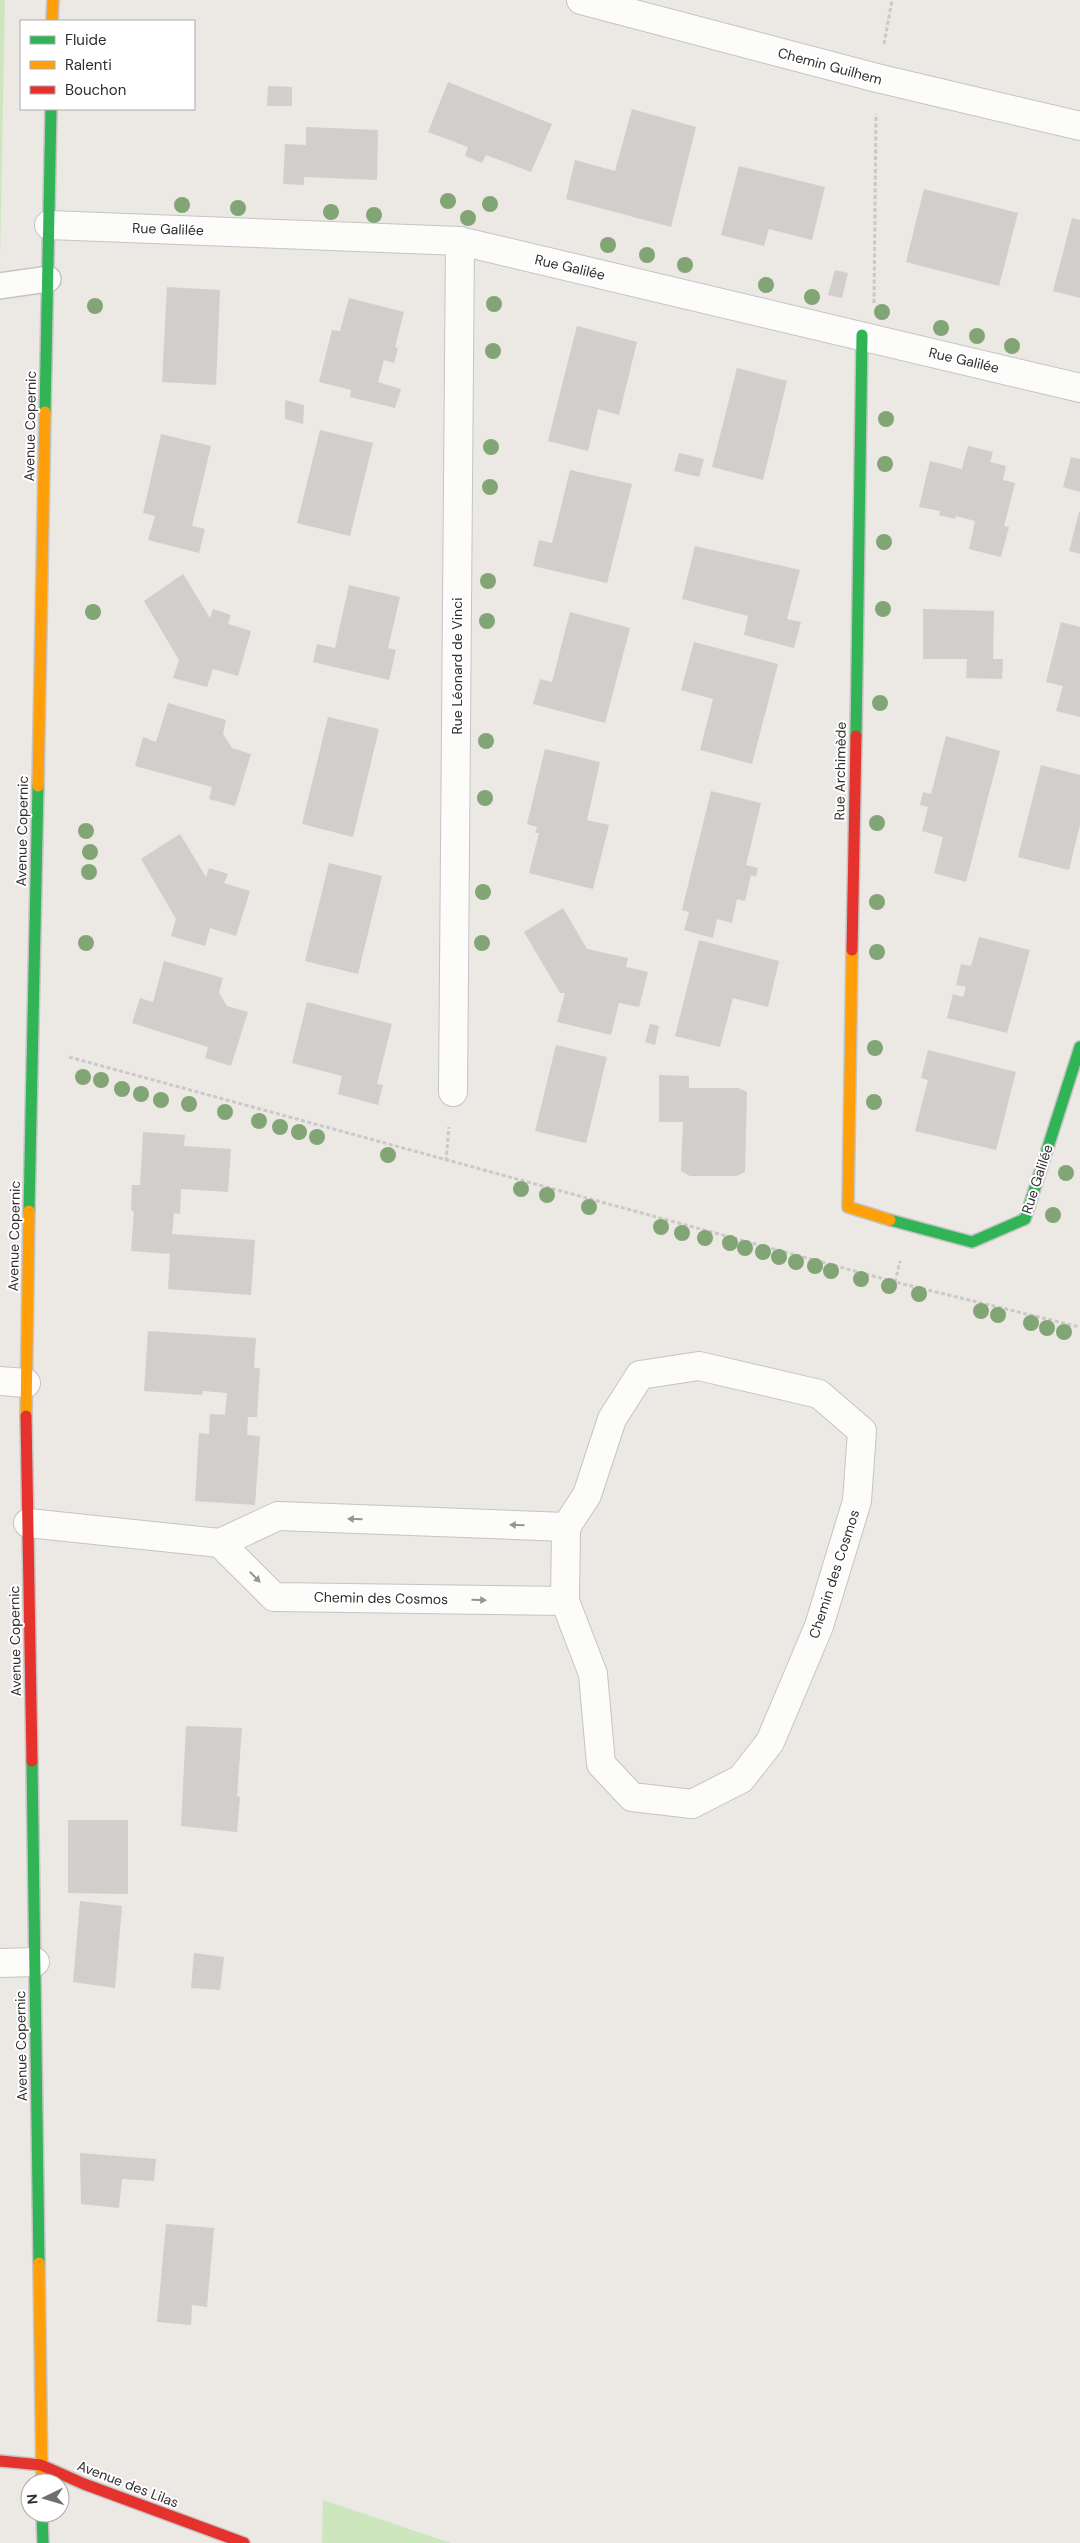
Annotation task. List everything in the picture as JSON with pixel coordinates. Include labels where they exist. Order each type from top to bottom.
[{"type":"street","points":[[52,20],[53,0]]},
{"type":"street","name":"Chemin Guilhem","points":[[581,0],[877,78],[1080,126]]},
{"type":"street","name":"Avenue Copernic","points":[[41,2473],[28,1523],[13,1382],[32,1054],[52,110]]},
{"type":"street","name":"Rue Galilée","points":[[49,225],[460,241],[1080,388]]},
{"type":"street","name":"Rue Léonard de Vinci","points":[[453,1092],[460,241]]},
{"type":"street","name":"Rue Archimède","points":[[848,1207],[862,335]]},
{"type":"street","name":"Rue Galilée","points":[[848,1207],[909,1226],[972,1242],[1025,1219],[1080,1047]]},
{"type":"street","name":"Chemin des Cosmos","points":[[699,1366],[819,1394],[862,1431],[857,1501],[818,1626],[770,1742],[741,1779],[692,1804],[632,1797],[601,1764],[593,1674],[565,1601],[566,1528],[587,1495],[612,1419],[640,1375],[699,1366]]},
{"type":"street","points":[[28,1523],[220,1543],[278,1516],[566,1528]]},
{"type":"street","name":"Chemin des Cosmos","points":[[220,1543],[274,1597],[565,1601]]},
{"type":"street","points":[[0,1963],[34,1962]]},
{"type":"street","name":"Avenue des Lilas","points":[[0,2461],[41,2465],[84,2484],[244,2543]]},
{"type":"street","points":[[42,2523],[43,2543]]},
{"type":"lane","points":[[0,286],[48,278]]},
{"type":"path","points":[[862,335],[874,302],[877,78],[892,0]]},
{"type":"path","points":[[32,1054],[71,1057],[886,1279],[1080,1327]]},
{"type":"green space","points":[[0,0],[5,0],[0,263]]},
{"type":"green space","points":[[323,2500],[451,2543],[322,2543]]},
{"type":"building","points":[[448,82],[552,124],[531,172],[486,155],[482,163],[465,156],[468,147],[428,132]]},
{"type":"building","points":[[268,86],[292,87],[292,106],[267,106]]},
{"type":"building","points":[[632,109],[696,127],[671,227],[566,199],[575,160],[615,171]]},
{"type":"building","points":[[306,127],[378,130],[377,180],[304,177],[304,185],[283,184],[285,144],[306,145]]},
{"type":"building","points":[[739,166],[825,187],[812,240],[769,229],[764,246],[721,235]]},
{"type":"building","points":[[924,189],[1018,213],[999,286],[906,262]]},
{"type":"building","points":[[1072,218],[1080,220],[1080,298],[1053,291]]},
{"type":"building","points":[[835,270],[848,273],[842,298],[828,295]]},
{"type":"building","points":[[167,287],[220,290],[216,385],[162,382]]},
{"type":"building","points":[[349,298],[404,312],[395,347],[398,348],[394,363],[384,360],[378,382],[401,389],[395,408],[350,397],[351,390],[319,382],[332,330],[340,331]]},
{"type":"building","points":[[577,326],[637,342],[619,415],[598,409],[588,451],[548,441]]},
{"type":"building","points":[[737,368],[787,381],[763,480],[712,467]]},
{"type":"building","points":[[285,400],[304,405],[303,424],[285,419]]},
{"type":"building","points":[[320,430],[373,443],[350,536],[297,523]]},
{"type":"building","points":[[161,434],[211,446],[192,526],[205,529],[199,553],[148,540],[155,516],[143,513]]},
{"type":"building","points":[[968,446],[993,452],[990,462],[1006,466],[1003,480],[1015,483],[1004,526],[1009,527],[1001,557],[969,549],[975,521],[956,516],[955,519],[939,515],[940,511],[919,507],[930,461],[962,469]]},
{"type":"building","points":[[679,453],[704,459],[699,477],[674,471]]},
{"type":"building","points":[[1071,457],[1080,459],[1080,492],[1063,487]]},
{"type":"building","points":[[570,470],[632,484],[607,583],[533,566],[539,540],[552,543]]},
{"type":"building","points":[[1080,512],[1080,554],[1069,551]]},
{"type":"building","points":[[695,546],[800,570],[787,619],[801,622],[794,648],[744,635],[748,616],[682,599]]},
{"type":"building","points":[[183,574],[210,618],[213,609],[231,615],[228,624],[251,631],[238,676],[213,669],[207,687],[173,678],[179,660],[144,601]]},
{"type":"building","points":[[349,585],[400,597],[388,648],[396,650],[389,680],[313,662],[317,644],[335,648]]},
{"type":"building","points":[[923,609],[994,611],[993,659],[1003,659],[1002,679],[966,678],[967,659],[923,659]]},
{"type":"building","points":[[570,612],[630,628],[605,723],[533,704],[540,679],[552,682]]},
{"type":"building","points":[[1061,622],[1080,627],[1080,717],[1056,711],[1063,686],[1046,682]]},
{"type":"building","points":[[694,642],[778,664],[752,764],[700,750],[713,699],[681,690]]},
{"type":"building","points":[[168,703],[226,720],[223,734],[232,748],[251,754],[235,806],[209,799],[212,787],[135,766],[143,737],[156,742]]},
{"type":"building","points":[[328,717],[379,729],[353,837],[302,824]]},
{"type":"building","points":[[946,736],[1000,751],[966,882],[934,873],[943,837],[922,831],[928,807],[920,805],[923,792],[931,794]]},
{"type":"building","points":[[545,749],[600,762],[587,820],[609,825],[593,889],[529,873],[539,833],[535,833],[537,827],[527,824]]},
{"type":"building","points":[[1041,765],[1080,775],[1080,825],[1069,870],[1018,857]]},
{"type":"building","points":[[711,791],[761,803],[746,865],[758,868],[756,877],[751,875],[745,901],[737,899],[732,923],[717,919],[713,938],[684,930],[689,912],[682,910]]},
{"type":"building","points":[[180,834],[206,877],[209,868],[228,874],[224,883],[250,891],[236,936],[210,928],[205,946],[171,936],[176,919],[141,859]]},
{"type":"building","points":[[329,863],[382,876],[358,974],[305,961]]},
{"type":"building","points":[[563,908],[587,949],[628,958],[626,967],[648,972],[639,1007],[619,1003],[611,1035],[557,1022],[565,993],[560,993],[524,932]]},
{"type":"building","points":[[979,937],[1030,950],[1007,1033],[947,1018],[953,994],[963,997],[966,987],[956,985],[961,964],[971,966]]},
{"type":"building","points":[[699,940],[779,961],[768,1007],[733,998],[720,1047],[675,1036]]},
{"type":"building","points":[[164,961],[223,978],[219,993],[227,1006],[248,1012],[231,1066],[205,1058],[208,1047],[132,1023],[140,998],[153,1002]]},
{"type":"building","points":[[307,1002],[392,1024],[377,1084],[383,1085],[378,1105],[338,1094],[342,1076],[292,1063]]},
{"type":"building","points":[[650,1024],[659,1026],[655,1045],[645,1042]]},
{"type":"building","points":[[556,1045],[607,1057],[586,1143],[535,1131]]},
{"type":"building","points":[[928,1050],[1016,1072],[996,1150],[915,1131],[928,1080],[921,1078]]},
{"type":"building","points":[[659,1075],[689,1076],[689,1088],[738,1088],[747,1092],[745,1172],[736,1176],[690,1176],[681,1171],[683,1122],[659,1122]]},
{"type":"building","points":[[143,1132],[185,1135],[184,1146],[231,1149],[228,1192],[181,1189],[180,1214],[174,1213],[172,1234],[255,1240],[251,1295],[168,1289],[170,1254],[131,1251],[134,1211],[131,1210],[132,1185],[140,1185]]},
{"type":"building","points":[[148,1331],[256,1338],[254,1368],[260,1368],[257,1417],[248,1417],[247,1435],[260,1436],[255,1505],[195,1501],[199,1433],[209,1434],[210,1414],[225,1415],[227,1393],[203,1391],[202,1395],[144,1391]]},
{"type":"building","points":[[186,1726],[242,1728],[237,1796],[240,1797],[237,1832],[181,1826]]},
{"type":"building","points":[[68,1820],[128,1820],[128,1894],[68,1893]]},
{"type":"building","points":[[80,1901],[122,1906],[115,1988],[73,1982]]},
{"type":"building","points":[[194,1953],[224,1957],[220,1990],[191,1988]]},
{"type":"building","points":[[80,2153],[156,2159],[154,2181],[122,2179],[119,2208],[81,2204]]},
{"type":"building","points":[[166,2224],[214,2228],[207,2307],[192,2305],[191,2325],[157,2322]]},
{"type":"traffic: fast","points":[[45,412],[51,110]]},
{"type":"traffic: fast","points":[[856,736],[862,335]]},
{"type":"traffic: fast","points":[[29,1211],[38,786]]},
{"type":"traffic: fast","points":[[890,1220],[972,1242],[1025,1219],[1080,1047]]},
{"type":"traffic: fast","points":[[32,1761],[39,2263]]},
{"type":"traffic: fast","points":[[42,2523],[43,2543]]},
{"type":"traffic: slow","points":[[52,20],[53,0]]},
{"type":"traffic: slow","points":[[38,786],[45,412]]},
{"type":"traffic: slow","points":[[852,950],[848,1207],[890,1220]]},
{"type":"traffic: slow","points":[[26,1416],[29,1211]]},
{"type":"traffic: slow","points":[[39,2263],[42,2473]]},
{"type":"traffic: jam","points":[[852,950],[856,736]]},
{"type":"traffic: jam","points":[[26,1416],[32,1761]]},
{"type":"traffic: jam","points":[[0,2461],[41,2465],[84,2484],[244,2543]]}]
